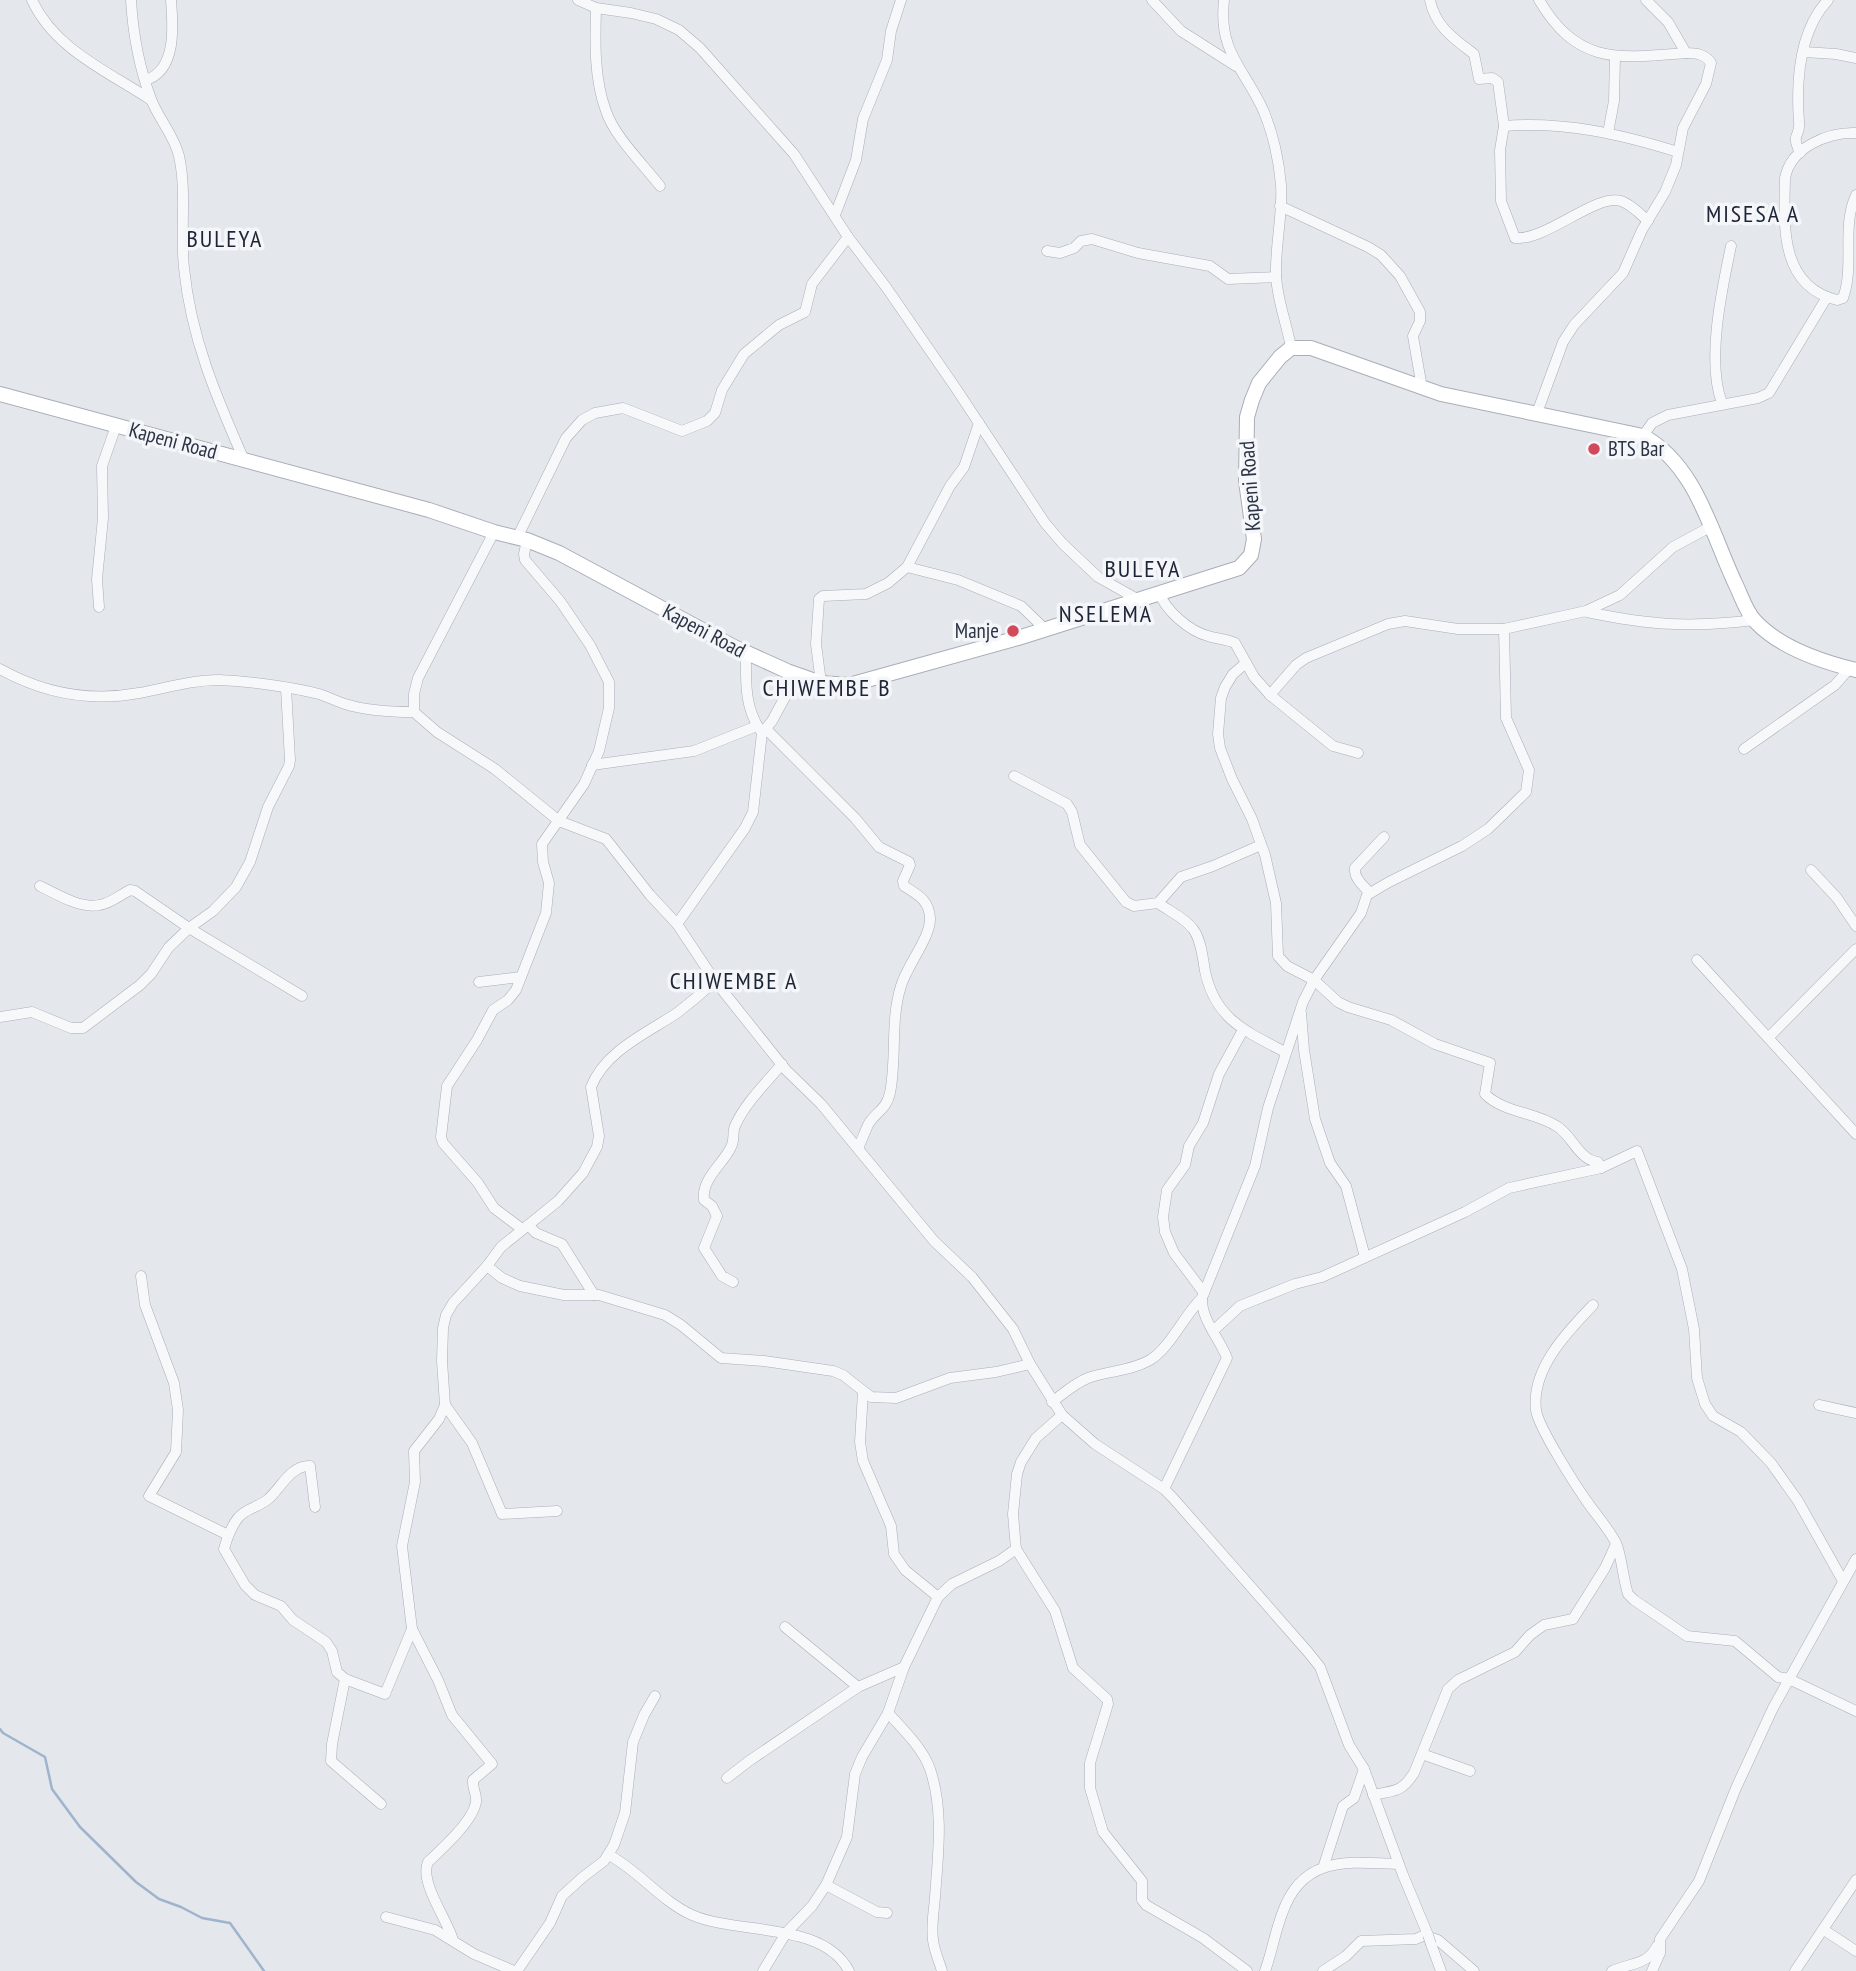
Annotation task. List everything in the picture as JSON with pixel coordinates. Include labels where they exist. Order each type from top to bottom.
[{"type":"main road","name":"Kapeni Road","points":[[0,394],[429,510],[522,539],[571,559],[746,653],[821,683],[849,685],[1045,629],[1239,568],[1251,555],[1254,539],[1246,481],[1247,417],[1259,383],[1291,348]]},
{"type":"main road","points":[[1291,348],[1326,351],[1451,397],[1643,436],[1676,462],[1754,620],[1777,638],[1852,670]]},
{"type":"street","points":[[32,0],[42,19],[63,41],[152,100]]},
{"type":"street","points":[[131,0],[135,37],[152,100],[178,153],[184,269],[199,350],[244,460]]},
{"type":"street","points":[[146,80],[159,72],[172,43],[171,0]]},
{"type":"street","points":[[578,0],[596,8],[656,19],[691,39],[794,154],[1045,523],[1098,577],[1139,600]]},
{"type":"street","points":[[835,215],[856,160],[869,101],[887,60],[891,32],[901,0]]},
{"type":"street","points":[[1152,0],[1181,31],[1237,66]]},
{"type":"street","points":[[1224,0],[1222,25],[1237,66],[1263,110],[1281,186],[1276,277],[1291,348]]},
{"type":"street","points":[[1430,0],[1432,12],[1443,30],[1474,54],[1479,79],[1492,78],[1498,82],[1504,126],[1500,150],[1501,201],[1515,238],[1542,232],[1573,216],[1615,200],[1626,203],[1648,221]]},
{"type":"street","points":[[1538,413],[1563,342],[1574,325],[1623,273],[1673,176],[1683,128],[1706,84],[1712,66],[1702,55],[1686,53],[1615,56],[1584,48],[1565,33],[1539,0]]},
{"type":"street","points":[[1646,0],[1668,22],[1686,53]]},
{"type":"street","points":[[1800,153],[1794,138],[1799,126],[1797,104],[1804,52],[1816,13],[1828,0]]},
{"type":"street","points":[[596,8],[597,67],[606,113],[660,186]]},
{"type":"street","points":[[1804,52],[1856,58]]},
{"type":"street","points":[[1608,133],[1614,101],[1615,56]]},
{"type":"street","points":[[1504,126],[1538,124],[1608,133],[1635,138],[1678,152]]},
{"type":"street","points":[[1856,133],[1836,133],[1820,139],[1800,153],[1790,164],[1784,178],[1785,233],[1792,264],[1811,289],[1837,300],[1842,299],[1847,286],[1849,213],[1856,195]]},
{"type":"street","points":[[1280,206],[1368,247],[1395,270],[1420,312],[1420,321],[1413,336],[1422,388]]},
{"type":"street","points":[[594,1295],[562,1244],[536,1233],[494,1208],[478,1183],[443,1143],[441,1137],[447,1086],[493,1010],[513,995],[521,977],[546,913],[549,883],[543,862],[542,844],[592,765],[609,708],[608,682],[590,645],[560,601],[526,560],[522,539],[566,438],[582,420],[609,409],[623,408],[681,431],[710,419],[715,414],[728,379],[744,354],[779,325],[805,312],[812,285],[848,237]]},
{"type":"street","points":[[1047,251],[1060,253],[1074,248],[1081,241],[1092,239],[1138,253],[1210,266],[1228,279],[1276,277]]},
{"type":"street","points":[[1722,403],[1717,388],[1716,345],[1721,289],[1731,246]]},
{"type":"street","points":[[1643,436],[1649,425],[1658,419],[1722,403],[1758,398],[1769,393],[1827,297]]},
{"type":"street","points":[[821,683],[816,644],[819,599],[823,596],[866,594],[888,583],[907,567],[950,486],[964,467],[979,423]]},
{"type":"street","points":[[99,607],[97,579],[103,518],[102,466],[116,426]]},
{"type":"street","points":[[1270,695],[1296,664],[1388,624],[1405,621],[1458,629],[1504,629],[1586,611],[1620,595],[1673,547],[1710,527]]},
{"type":"street","points":[[414,712],[418,678],[494,532]]},
{"type":"street","points":[[907,567],[958,580],[1021,606],[1045,629]]},
{"type":"street","points":[[1159,592],[1170,610],[1195,629],[1207,636],[1236,643],[1254,677],[1270,695],[1333,746],[1358,753]]},
{"type":"street","points":[[1586,611],[1654,624],[1721,625],[1754,620]]},
{"type":"street","points":[[1164,1489],[1226,1362],[1226,1355],[1202,1310],[1203,1295],[1255,1166],[1268,1108],[1285,1052],[1314,980],[1346,936],[1370,892],[1462,846],[1488,829],[1526,792],[1529,770],[1506,718],[1504,629]]},
{"type":"street","points":[[746,653],[746,692],[751,716],[761,729],[855,818],[879,847],[909,862],[903,881],[905,886],[923,898],[929,911],[928,934],[910,963],[897,1002],[890,1095],[884,1109],[870,1121],[858,1148]]},
{"type":"street","points":[[1246,663],[1233,674],[1225,687],[1221,698],[1218,733],[1220,748],[1261,845],[1276,903],[1278,956],[1287,966],[1314,980],[1338,1002],[1391,1020],[1435,1044],[1490,1063],[1485,1094],[1489,1098],[1562,1129],[1580,1153],[1598,1162],[1601,1168]]},
{"type":"street","points":[[0,668],[34,686],[80,696],[129,694],[185,682],[219,680],[286,688],[373,710],[414,712],[437,732],[495,769],[559,821],[606,839],[650,895],[677,924],[715,981],[782,1064],[858,1148],[934,1241],[972,1277],[1013,1329],[1030,1364],[1062,1415],[1095,1444],[1164,1489],[1320,1667],[1349,1745],[1364,1769],[1441,1971]]},
{"type":"street","points":[[1744,750],[1820,697],[1852,670]]},
{"type":"street","points":[[677,924],[745,828],[753,812],[761,729],[797,675]]},
{"type":"street","points":[[0,1017],[32,1012],[71,1028],[86,1027],[147,979],[169,947],[213,911],[236,887],[250,862],[268,807],[289,766],[286,688]]},
{"type":"street","points":[[592,765],[694,751],[761,729]]},
{"type":"street","points":[[1014,776],[1067,804],[1072,812],[1080,845],[1126,902],[1134,906],[1158,903],[1181,877],[1261,845]]},
{"type":"street","points":[[1370,892],[1357,879],[1355,868],[1384,837]]},
{"type":"street","points":[[1811,870],[1837,898],[1856,926]]},
{"type":"street","points":[[40,886],[73,901],[96,906],[130,890],[135,891],[189,928],[302,996]]},
{"type":"street","points":[[1158,903],[1195,930],[1208,984],[1227,1017],[1243,1030],[1285,1052]]},
{"type":"street","points":[[1769,1037],[1856,949]]},
{"type":"street","points":[[1697,960],[1856,1134]]},
{"type":"street","points":[[478,982],[521,977]]},
{"type":"street","points":[[453,1940],[449,1925],[427,1881],[425,1867],[456,1834],[470,1814],[476,1802],[473,1780],[492,1764],[452,1714],[439,1680],[412,1629],[402,1550],[415,1482],[414,1451],[439,1419],[445,1405],[442,1361],[446,1315],[453,1303],[501,1247],[558,1202],[583,1173],[597,1147],[600,1126],[591,1091],[593,1082],[606,1063],[680,1011],[715,981]]},
{"type":"street","points":[[1303,1002],[1301,1012],[1304,1050],[1315,1119],[1330,1163],[1346,1186],[1365,1257]]},
{"type":"street","points":[[1203,1295],[1174,1254],[1165,1232],[1163,1217],[1167,1191],[1185,1165],[1189,1146],[1203,1123],[1225,1061],[1243,1030]]},
{"type":"street","points":[[733,1282],[722,1276],[704,1248],[717,1216],[712,1206],[704,1200],[703,1193],[713,1171],[732,1147],[736,1125],[756,1094],[782,1064]]},
{"type":"street","points":[[1213,1331],[1240,1306],[1295,1284],[1322,1277],[1465,1212],[1509,1188],[1601,1168],[1634,1151],[1640,1153],[1682,1269],[1694,1329],[1698,1378],[1705,1404],[1713,1416],[1741,1432],[1771,1463],[1798,1501],[1843,1581]]},
{"type":"street","points":[[487,1266],[502,1278],[520,1286],[564,1296],[594,1295],[672,1318],[720,1358],[834,1371],[863,1392],[878,1398],[896,1398],[950,1378],[1030,1364]]},
{"type":"street","points":[[141,1276],[145,1305],[174,1383],[178,1410],[176,1452],[149,1496],[228,1535]]},
{"type":"street","points":[[1052,1402],[1088,1378],[1151,1359],[1160,1352],[1203,1295]]},
{"type":"street","points":[[1593,1305],[1574,1325],[1545,1368],[1537,1385],[1536,1412],[1587,1501],[1616,1544],[1622,1577],[1633,1601],[1688,1636],[1735,1641],[1778,1678],[1790,1679],[1856,1711]]},
{"type":"street","points":[[863,1392],[860,1442],[863,1461],[891,1526],[894,1554],[905,1570],[938,1597]]},
{"type":"street","points":[[445,1405],[472,1443],[502,1514],[557,1511]]},
{"type":"street","points":[[1819,1405],[1856,1413]]},
{"type":"street","points":[[1062,1415],[1035,1438],[1021,1462],[1017,1474],[1013,1514],[1016,1549],[1055,1611],[1075,1672],[1107,1699],[1108,1704],[1090,1763],[1090,1788],[1103,1832],[1142,1881],[1142,1900],[1146,1905],[1203,1938],[1247,1971]]},
{"type":"street","points":[[315,1507],[310,1466],[305,1466],[293,1472],[265,1502],[239,1516],[228,1535],[224,1549],[245,1585],[255,1595],[281,1605],[293,1620],[326,1642],[332,1651],[337,1672],[345,1679],[385,1694],[412,1629]]},
{"type":"street","points":[[1373,1795],[1405,1787],[1414,1773],[1448,1689],[1458,1679],[1515,1652],[1530,1635],[1544,1625],[1573,1619],[1605,1568],[1616,1544]]},
{"type":"street","points":[[763,1971],[786,1933],[812,1906],[826,1885],[847,1837],[855,1774],[888,1713],[904,1667],[938,1597],[952,1584],[999,1561],[1016,1549]]},
{"type":"street","points":[[1612,1971],[1640,1964],[1653,1954],[1699,1881],[1736,1788],[1773,1708],[1856,1559]]},
{"type":"street","points":[[785,1627],[858,1687]]},
{"type":"street","points":[[727,1778],[749,1760],[858,1687],[904,1667]]},
{"type":"street","points":[[345,1679],[331,1761],[381,1804]]},
{"type":"street","points":[[386,1917],[430,1929],[474,1954],[515,1971],[550,1923],[562,1896],[609,1855],[623,1821],[633,1742],[655,1696]]},
{"type":"street","points":[[888,1713],[905,1730],[921,1754],[933,1781],[939,1832],[933,1941],[942,1971]]},
{"type":"street","points":[[1422,1754],[1470,1771]]},
{"type":"street","points":[[1324,1866],[1343,1806],[1354,1798],[1364,1769]]},
{"type":"street","points":[[609,1855],[691,1915],[726,1924],[786,1933],[819,1944],[844,1960],[849,1971]]},
{"type":"street","points":[[1265,1971],[1281,1914],[1292,1892],[1304,1878],[1324,1866],[1346,1861],[1398,1864]]},
{"type":"street","points":[[1795,1971],[1856,1880]]},
{"type":"street","points":[[826,1885],[877,1912],[887,1913]]},
{"type":"street","points":[[1824,1930],[1856,1951]]},
{"type":"street","points":[[1429,1938],[1426,1936],[1441,1942],[1474,1971]]},
{"type":"street","points":[[1323,1971],[1346,1956],[1361,1941],[1429,1938]]},
{"type":"street","points":[[1652,1971],[1660,1953],[1660,1939]]},
{"type":"waterway","points":[[0,1729],[45,1757],[52,1789],[80,1827],[136,1882],[159,1899],[202,1918],[230,1923],[264,1971]]},
{"type":"place","name":"BTS Bar","points":[[1594,449]]},
{"type":"place","name":"Manje","points":[[1013,631]]},
{"type":"district","name":"MISESA A","points":[[1753,214]]},
{"type":"district","name":"BULEYA","points":[[225,239]]},
{"type":"district","name":"BULEYA","points":[[1143,569]]},
{"type":"district","name":"NSELEMA","points":[[1106,614]]},
{"type":"district","name":"CHIWEMBE B","points":[[827,688]]},
{"type":"district","name":"CHIWEMBE A","points":[[734,981]]}]
